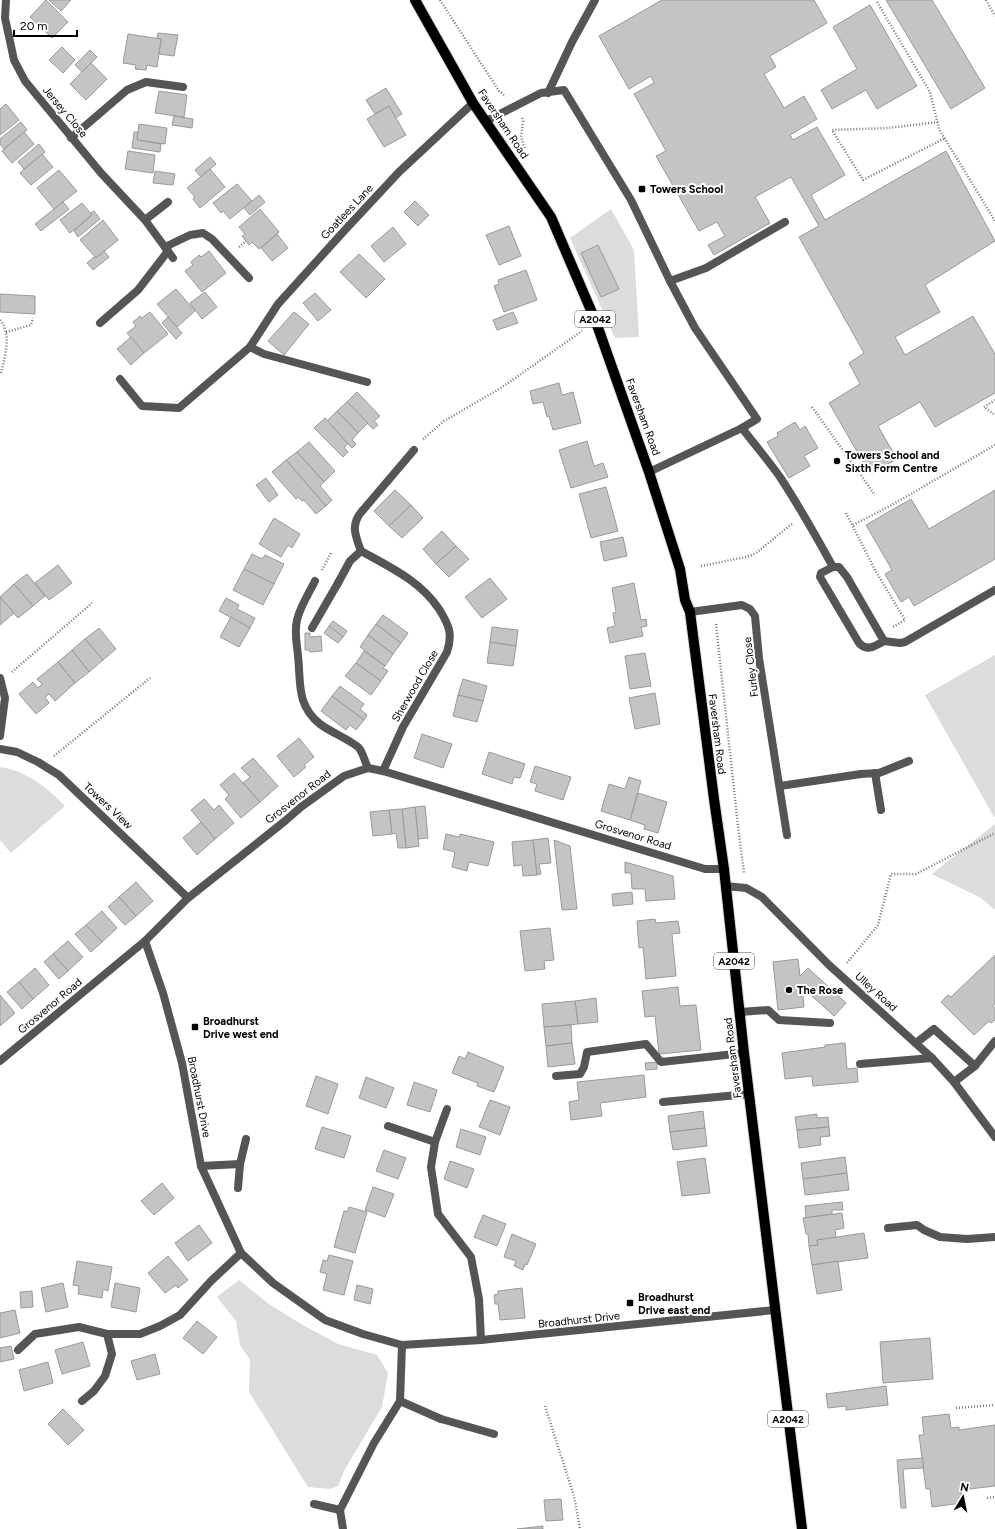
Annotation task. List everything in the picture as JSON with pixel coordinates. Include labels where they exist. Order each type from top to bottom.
[{"type":"main road","name":"Faversham Road","points":[[415,0],[473,103],[551,217],[596,322],[649,472],[680,569],[685,600],[690,612],[724,869],[744,1053],[802,1529]]},
{"type":"street","name":"Jersey Close","points":[[6,0],[2,18],[14,60],[25,81],[104,177],[145,220],[169,252]]},
{"type":"street","points":[[548,92],[572,42],[595,0]]},
{"type":"street","points":[[71,138],[127,90],[146,82],[183,87]]},
{"type":"street","points":[[486,120],[541,93],[564,90],[631,200],[670,281],[695,328],[757,419],[742,428],[649,472]]},
{"type":"street","name":"Goatlees Lane","points":[[120,378],[142,406],[179,408],[250,347],[278,304],[339,236],[399,172],[473,103]]},
{"type":"street","points":[[145,220],[168,202]]},
{"type":"street","points":[[670,281],[706,268],[785,222]]},
{"type":"street","points":[[100,323],[138,290],[169,252],[190,235],[203,233],[212,239],[249,278]]},
{"type":"street","points":[[250,347],[264,354],[367,382]]},
{"type":"street","points":[[742,428],[780,477],[812,528],[833,566]]},
{"type":"street","points":[[312,628],[350,562],[361,551],[354,532],[358,515],[414,450]]},
{"type":"street","name":"Sherwood Close","points":[[361,551],[414,582],[432,598],[448,622],[450,632],[450,642],[447,652],[403,727],[383,770]]},
{"type":"street","points":[[882,638],[874,647],[863,647],[859,643],[820,577],[822,573],[833,566],[840,567],[882,638],[900,643],[905,642],[995,590]]},
{"type":"street","points":[[315,581],[297,618],[295,630],[300,671],[299,683],[302,697],[311,715],[320,724],[359,749],[368,768]]},
{"type":"street","name":"Furley Close","points":[[690,612],[745,606],[750,609],[755,616],[759,658],[787,835]]},
{"type":"street","points":[[0,736],[5,698],[1,679]]},
{"type":"street","name":"Towers View","points":[[0,749],[16,752],[59,775],[188,898]]},
{"type":"street","points":[[780,786],[882,772],[909,761]]},
{"type":"street","name":"Grosvenor Road","points":[[0,1062],[145,941],[188,898],[301,807],[344,776],[368,768],[383,770],[705,869],[724,869]]},
{"type":"street","points":[[875,773],[880,810]]},
{"type":"street","name":"Ulley Road","points":[[725,886],[746,888],[763,895],[840,974],[932,1058],[954,1082],[995,1137]]},
{"type":"street","name":"Broadhurst Drive","points":[[145,941],[163,993],[182,1063],[201,1166],[241,1253],[273,1283],[325,1320],[363,1334],[402,1345],[482,1340],[775,1310]]},
{"type":"street","points":[[740,1012],[768,1010],[779,1020],[830,1023]]},
{"type":"street","points":[[916,1043],[934,1029],[975,1066]]},
{"type":"street","points":[[954,1082],[975,1066],[995,1041]]},
{"type":"street","points":[[556,1076],[580,1074],[584,1067],[587,1052],[646,1044],[661,1062],[744,1053]]},
{"type":"street","points":[[860,1064],[932,1058]]},
{"type":"street","points":[[663,1102],[749,1094]]},
{"type":"street","points":[[447,1109],[435,1142],[431,1167],[438,1214],[471,1257],[479,1300],[482,1340]]},
{"type":"street","points":[[388,1126],[435,1142]]},
{"type":"street","points":[[238,1188],[240,1164],[246,1139]]},
{"type":"street","points":[[201,1166],[240,1164]]},
{"type":"street","points":[[888,1228],[917,1225],[940,1237],[967,1239],[995,1237]]},
{"type":"street","points":[[18,1350],[35,1334],[79,1327],[107,1334],[140,1334],[160,1326],[180,1315],[211,1281],[241,1253]]},
{"type":"street","points":[[82,1401],[94,1391],[105,1376],[112,1354],[107,1334]]},
{"type":"street","points":[[344,1529],[340,1510],[374,1443],[400,1401],[402,1345]]},
{"type":"street","points":[[400,1401],[441,1419],[494,1434]]},
{"type":"street","points":[[314,1504],[340,1510]]},
{"type":"path","points":[[440,0],[499,91],[516,106],[523,121],[521,137],[526,152]]},
{"type":"path","points":[[986,0],[995,16]]},
{"type":"path","points":[[876,2],[930,92],[939,129],[995,221]]},
{"type":"path","points":[[938,122],[888,128],[832,130],[863,180],[945,138]]},
{"type":"path","points":[[6,332],[31,325],[32,318]]},
{"type":"path","points":[[0,320],[5,326],[7,340],[0,373]]},
{"type":"path","points":[[414,450],[426,436],[444,421],[501,388],[596,322]]},
{"type":"path","points":[[995,400],[984,407],[995,415]]},
{"type":"path","points":[[812,407],[875,495]]},
{"type":"path","points":[[853,525],[890,506],[995,445]]},
{"type":"path","points":[[846,513],[875,570],[905,620],[882,638]]},
{"type":"path","points":[[701,566],[744,558],[756,553],[802,514]]},
{"type":"path","points":[[315,581],[332,552]]},
{"type":"path","points":[[1,679],[92,603]]},
{"type":"path","points":[[715,609],[744,873]]},
{"type":"path","points":[[42,765],[150,678]]},
{"type":"path","points":[[840,974],[847,962],[878,925],[891,874],[916,874],[995,833]]},
{"type":"path","points":[[956,1408],[995,1405]]},
{"type":"path","points":[[545,1406],[574,1496],[580,1529]]},
{"type":"path","points":[[987,1498],[995,1497]]},
{"type":"shaded area","points":[[611,209],[634,250],[639,337],[615,338],[570,238]],"holes":[[[598,245],[619,289],[601,297],[581,253]]]},
{"type":"shaded area","points":[[995,655],[995,817],[994,817],[925,695]]},
{"type":"shaded area","points":[[0,767],[18,772],[36,781],[65,806],[11,853],[0,840]]},
{"type":"shaded area","points":[[995,824],[995,910],[981,898],[932,874]]},
{"type":"shaded area","points":[[239,1280],[269,1304],[301,1324],[338,1344],[377,1355],[388,1373],[382,1407],[345,1469],[338,1486],[330,1489],[308,1487],[249,1392],[250,1360],[240,1345],[236,1321],[217,1297]]},
{"type":"building","points":[[46,0],[68,22],[52,38],[30,17]]},
{"type":"building","points":[[49,0],[71,0],[61,11]]},
{"type":"building","points":[[662,0],[814,0],[827,23],[770,56],[776,67],[764,74],[784,108],[804,96],[817,119],[790,135],[793,140],[817,127],[845,175],[811,195],[825,220],[946,151],[995,241],[925,285],[940,312],[895,337],[905,355],[973,316],[995,354],[995,393],[935,427],[920,402],[878,426],[897,459],[870,474],[829,403],[860,384],[849,363],[864,353],[799,237],[819,226],[791,177],[755,197],[770,223],[714,255],[708,245],[725,236],[717,222],[699,231],[656,156],[666,151],[634,94],[654,83],[651,76],[629,89],[599,36]]},
{"type":"building","points":[[886,0],[932,0],[985,88],[951,109]]},
{"type":"building","points":[[870,5],[917,86],[877,109],[866,90],[832,109],[821,90],[857,69],[833,27]]},
{"type":"building","points":[[158,33],[178,35],[174,56],[159,54],[161,39],[157,38]]},
{"type":"building","points":[[128,34],[161,39],[157,67],[147,65],[146,70],[135,69],[136,65],[123,63]]},
{"type":"building","points":[[62,47],[75,60],[63,73],[49,60]]},
{"type":"building","points":[[90,50],[97,57],[82,72],[75,65]]},
{"type":"building","points":[[91,63],[107,79],[86,100],[70,84]]},
{"type":"building","points":[[386,88],[402,114],[395,118],[389,106],[375,114],[366,100]]},
{"type":"building","points":[[159,91],[187,95],[184,117],[155,113]]},
{"type":"building","points":[[6,104],[19,120],[0,135],[0,109]]},
{"type":"building","points":[[389,106],[406,135],[384,147],[367,119]]},
{"type":"building","points":[[174,116],[193,119],[192,128],[172,125]]},
{"type":"building","points":[[21,122],[27,130],[4,149],[0,144],[0,139]]},
{"type":"building","points":[[139,124],[167,128],[165,144],[137,140]]},
{"type":"building","points":[[24,132],[34,144],[12,163],[2,151]]},
{"type":"building","points":[[134,132],[138,132],[137,140],[161,144],[160,152],[132,148]]},
{"type":"building","points":[[39,144],[45,152],[24,169],[18,162]]},
{"type":"building","points":[[128,151],[155,155],[153,173],[125,169]]},
{"type":"building","points":[[42,154],[53,167],[31,185],[20,173]]},
{"type":"building","points":[[210,157],[216,164],[201,177],[195,170]]},
{"type":"building","points":[[210,169],[225,187],[200,208],[193,199],[195,197],[187,188]]},
{"type":"building","points":[[59,170],[77,191],[54,209],[37,188]]},
{"type":"building","points":[[155,171],[175,174],[173,185],[153,183]]},
{"type":"building","points":[[237,184],[252,201],[230,219],[223,211],[221,213],[213,203]]},
{"type":"building","points":[[259,195],[265,202],[250,215],[244,208]]},
{"type":"building","points":[[415,201],[429,215],[418,226],[404,212]]},
{"type":"building","points":[[63,202],[69,209],[41,231],[35,224]]},
{"type":"building","points":[[82,203],[92,215],[70,233],[60,220]]},
{"type":"building","points":[[260,209],[279,232],[259,249],[252,242],[249,245],[242,236],[245,234],[239,227]]},
{"type":"building","points":[[94,211],[100,219],[78,237],[74,231],[92,215],[91,213]]},
{"type":"building","points":[[103,220],[118,240],[96,258],[80,240]]},
{"type":"building","points":[[509,226],[521,256],[499,265],[486,235]]},
{"type":"building","points":[[393,227],[406,244],[384,262],[371,246]]},
{"type":"building","points":[[277,234],[288,248],[272,261],[261,248]]},
{"type":"building","points":[[598,245],[619,289],[601,297],[581,253]]},
{"type":"building","points":[[104,251],[109,257],[93,270],[87,263]]},
{"type":"building","points":[[209,251],[226,273],[202,292],[185,271],[193,265],[191,262],[199,255],[201,257]]},
{"type":"building","points":[[359,254],[385,279],[366,298],[340,272]]},
{"type":"building","points":[[526,270],[537,300],[504,312],[494,286],[499,284],[498,280]]},
{"type":"building","points":[[176,289],[195,311],[177,327],[157,304]]},
{"type":"building","points":[[205,292],[217,307],[202,319],[190,303]]},
{"type":"building","points":[[315,293],[331,310],[318,321],[303,303]]},
{"type":"building","points":[[0,294],[35,296],[35,314],[0,312]]},
{"type":"building","points":[[150,312],[168,334],[144,353],[127,333],[136,326],[133,322],[140,316],[142,318]]},
{"type":"building","points":[[294,312],[309,324],[284,355],[268,341]]},
{"type":"building","points":[[513,312],[518,323],[497,330],[493,320]]},
{"type":"building","points":[[168,317],[182,333],[176,339],[162,323]]},
{"type":"building","points":[[131,337],[144,353],[131,365],[117,349]]},
{"type":"building","points":[[559,383],[562,395],[573,392],[581,423],[553,430],[549,416],[547,417],[543,402],[533,404],[530,391]]},
{"type":"building","points":[[357,392],[380,416],[374,421],[378,425],[373,429],[347,402]]},
{"type":"building","points":[[347,402],[368,423],[358,433],[337,411]]},
{"type":"building","points":[[337,411],[358,433],[352,440],[356,444],[352,448],[327,421]]},
{"type":"building","points":[[325,418],[348,444],[344,447],[348,452],[343,457],[314,428]]},
{"type":"building","points":[[795,422],[800,430],[805,426],[818,448],[804,456],[810,466],[789,478],[767,442],[778,436],[777,433]]},
{"type":"building","points":[[587,441],[594,466],[603,463],[608,477],[571,488],[559,450]]},
{"type":"building","points":[[309,442],[335,471],[324,482],[297,452]]},
{"type":"building","points":[[297,452],[324,482],[320,486],[332,500],[326,506],[286,460]]},
{"type":"building","points":[[286,460],[326,506],[316,514],[304,500],[302,501],[298,497],[296,499],[272,472]]},
{"type":"building","points":[[266,478],[278,495],[269,502],[256,485]]},
{"type":"building","points":[[606,487],[618,531],[591,538],[579,494]]},
{"type":"building","points":[[395,490],[411,505],[389,526],[374,511]]},
{"type":"building","points":[[995,490],[995,559],[914,606],[909,597],[901,602],[885,574],[892,570],[866,525],[911,499],[929,529]]},
{"type":"building","points":[[411,505],[423,518],[402,538],[389,526]]},
{"type":"building","points":[[274,518],[300,534],[292,548],[288,545],[281,557],[259,544]]},
{"type":"building","points":[[442,531],[456,546],[436,564],[423,549]]},
{"type":"building","points":[[623,537],[627,556],[604,561],[600,542]]},
{"type":"building","points":[[456,546],[469,559],[449,577],[436,564]]},
{"type":"building","points":[[252,554],[262,559],[265,555],[284,564],[274,584],[244,569]]},
{"type":"building","points":[[58,565],[72,583],[49,600],[35,583]]},
{"type":"building","points":[[244,569],[274,584],[263,605],[233,590]]},
{"type":"building","points":[[27,574],[45,596],[33,606],[14,584]]},
{"type":"building","points":[[490,578],[507,599],[482,618],[465,597]]},
{"type":"building","points":[[634,583],[641,620],[646,619],[647,626],[641,627],[643,636],[610,643],[607,628],[615,626],[613,613],[616,612],[612,588]]},
{"type":"building","points":[[14,584],[33,606],[18,618],[0,597]]},
{"type":"building","points":[[0,597],[14,613],[0,625]]},
{"type":"building","points":[[226,598],[239,605],[237,609],[255,618],[250,628],[219,611]]},
{"type":"building","points":[[383,615],[408,633],[401,643],[376,624]]},
{"type":"building","points":[[231,617],[250,628],[239,647],[220,637]]},
{"type":"building","points":[[333,621],[347,631],[343,637],[329,626]]},
{"type":"building","points":[[376,624],[401,643],[393,654],[368,635]]},
{"type":"building","points":[[329,626],[343,637],[338,643],[324,633]]},
{"type":"building","points":[[492,627],[518,630],[516,646],[490,642]]},
{"type":"building","points":[[99,628],[116,649],[103,660],[85,639]]},
{"type":"building","points":[[305,633],[310,633],[310,637],[321,636],[322,651],[310,652],[309,650],[305,650]]},
{"type":"building","points":[[368,635],[393,654],[385,666],[360,647]]},
{"type":"building","points":[[85,639],[103,660],[89,672],[72,650]]},
{"type":"building","points":[[490,642],[516,646],[513,666],[487,663]]},
{"type":"building","points":[[72,650],[89,672],[75,683],[58,662]]},
{"type":"building","points":[[364,651],[385,666],[383,668],[388,671],[381,681],[356,663]]},
{"type":"building","points":[[645,653],[651,686],[630,689],[625,656]]},
{"type":"building","points":[[58,662],[75,683],[55,701],[49,694],[45,697],[49,703],[36,714],[19,694],[33,682],[38,688],[42,684],[37,679]]},
{"type":"building","points":[[356,663],[381,681],[371,695],[345,676]]},
{"type":"building","points":[[463,679],[487,686],[483,701],[458,695]]},
{"type":"building","points":[[340,686],[364,704],[360,709],[367,715],[364,720],[332,696]]},
{"type":"building","points":[[655,693],[660,724],[635,729],[629,698]]},
{"type":"building","points":[[458,695],[483,701],[477,722],[453,716]]},
{"type":"building","points":[[332,696],[364,720],[356,730],[350,725],[346,730],[321,711]]},
{"type":"building","points":[[422,734],[452,744],[443,768],[414,758]]},
{"type":"building","points":[[299,738],[314,757],[304,765],[306,767],[294,777],[277,756]]},
{"type":"building","points":[[489,752],[525,764],[520,778],[514,777],[512,784],[482,774]]},
{"type":"building","points":[[253,758],[278,786],[260,802],[243,783],[250,777],[241,768]]},
{"type":"building","points":[[535,766],[571,777],[563,800],[535,791],[537,784],[530,782]]},
{"type":"building","points":[[234,773],[260,802],[241,818],[225,799],[229,795],[220,785]]},
{"type":"building","points":[[629,777],[641,781],[630,820],[601,811],[609,784],[625,789]]},
{"type":"building","points":[[638,793],[667,802],[658,833],[644,829],[645,825],[630,820]]},
{"type":"building","points":[[204,799],[214,810],[219,805],[234,823],[215,839],[191,810]]},
{"type":"building","points":[[425,806],[428,838],[418,839],[415,807]]},
{"type":"building","points":[[415,807],[419,846],[406,848],[402,809]]},
{"type":"building","points":[[402,809],[406,848],[398,848],[396,833],[392,834],[389,810]]},
{"type":"building","points":[[389,810],[392,834],[373,836],[370,812]]},
{"type":"building","points":[[201,822],[215,839],[197,855],[183,838]]},
{"type":"building","points":[[446,834],[459,837],[460,834],[494,842],[488,866],[469,862],[467,871],[452,867],[455,852],[443,849]]},
{"type":"building","points":[[548,838],[551,863],[539,864],[541,874],[537,875],[533,840]]},
{"type":"building","points":[[533,840],[537,875],[523,876],[522,865],[514,866],[512,842]]},
{"type":"building","points":[[554,840],[570,846],[577,909],[562,910]]},
{"type":"building","points":[[625,862],[673,876],[675,899],[646,901],[645,889],[632,889],[631,873],[625,873]]},
{"type":"building","points":[[136,882],[153,901],[136,916],[119,897]]},
{"type":"building","points":[[632,892],[633,904],[613,906],[612,894]]},
{"type":"building","points":[[119,897],[136,916],[125,925],[108,907]]},
{"type":"building","points":[[102,911],[117,928],[102,942],[86,925]]},
{"type":"building","points":[[655,919],[656,923],[678,921],[680,933],[672,934],[676,976],[646,979],[643,947],[639,948],[637,921]]},
{"type":"building","points":[[86,925],[102,942],[91,952],[75,934]]},
{"type":"building","points":[[550,928],[554,960],[544,961],[545,969],[525,971],[520,931]]},
{"type":"building","points":[[68,941],[83,957],[68,971],[53,954]]},
{"type":"building","points":[[53,954],[68,971],[59,979],[44,962]]},
{"type":"building","points":[[995,955],[995,1004],[993,1006],[995,1008],[995,1020],[991,1023],[989,1021],[974,1035],[941,1002],[948,995],[951,997]]},
{"type":"building","points":[[798,959],[800,976],[808,968],[846,1003],[834,1016],[802,987],[804,1007],[778,1010],[773,962]]},
{"type":"building","points":[[35,968],[49,985],[33,999],[19,982]]},
{"type":"building","points":[[19,982],[33,999],[22,1009],[7,992]]},
{"type":"building","points":[[678,987],[680,1006],[696,1005],[701,1050],[659,1054],[655,1016],[645,1017],[642,991]]},
{"type":"building","points":[[0,995],[15,1013],[0,1026]]},
{"type":"building","points":[[596,998],[598,1022],[578,1024],[575,1001]]},
{"type":"building","points":[[575,1001],[578,1024],[544,1027],[542,1004]]},
{"type":"building","points":[[571,1025],[572,1043],[546,1046],[544,1027]]},
{"type":"building","points":[[572,1043],[575,1064],[548,1067],[546,1046]]},
{"type":"building","points":[[845,1043],[847,1069],[857,1068],[858,1082],[813,1086],[812,1076],[785,1079],[782,1053]]},
{"type":"building","points":[[468,1052],[504,1067],[494,1092],[477,1086],[478,1083],[452,1073],[459,1056],[465,1059]]},
{"type":"building","points":[[657,1062],[657,1069],[646,1070],[645,1063]]},
{"type":"building","points":[[644,1075],[646,1097],[600,1103],[602,1116],[571,1120],[569,1102],[579,1100],[577,1082]]},
{"type":"building","points":[[316,1076],[338,1084],[328,1114],[306,1106]]},
{"type":"building","points":[[366,1077],[394,1088],[386,1108],[359,1098]]},
{"type":"building","points":[[414,1082],[437,1090],[430,1112],[407,1105]]},
{"type":"building","points":[[490,1100],[510,1107],[500,1135],[479,1127]]},
{"type":"building","points":[[703,1111],[705,1128],[670,1132],[668,1116]]},
{"type":"building","points":[[817,1114],[817,1118],[828,1117],[829,1127],[797,1130],[795,1117]]},
{"type":"building","points":[[322,1127],[351,1136],[344,1158],[315,1149]]},
{"type":"building","points":[[829,1127],[830,1136],[820,1137],[821,1145],[799,1148],[797,1130]]},
{"type":"building","points":[[705,1128],[707,1146],[673,1150],[670,1132]]},
{"type":"building","points":[[461,1129],[486,1137],[480,1155],[456,1147]]},
{"type":"building","points":[[384,1150],[406,1158],[398,1179],[376,1171]]},
{"type":"building","points":[[845,1157],[847,1173],[803,1179],[801,1163]]},
{"type":"building","points":[[705,1158],[710,1193],[682,1196],[677,1162]]},
{"type":"building","points":[[450,1161],[474,1169],[467,1188],[444,1179]]},
{"type":"building","points":[[847,1173],[849,1190],[805,1195],[803,1179]]},
{"type":"building","points":[[162,1183],[174,1198],[154,1215],[141,1201]]},
{"type":"building","points":[[373,1187],[394,1194],[385,1217],[365,1210]]},
{"type":"building","points":[[842,1202],[843,1210],[832,1210],[832,1214],[806,1218],[805,1206]]},
{"type":"building","points":[[349,1207],[367,1212],[355,1253],[334,1247],[344,1211],[347,1212]]},
{"type":"building","points":[[842,1213],[844,1228],[835,1230],[836,1238],[817,1240],[818,1245],[809,1246],[808,1234],[806,1234],[803,1218]]},
{"type":"building","points":[[483,1215],[506,1224],[497,1246],[474,1237]]},
{"type":"building","points":[[199,1225],[212,1243],[188,1261],[175,1243]]},
{"type":"building","points":[[864,1233],[868,1258],[812,1265],[809,1246],[818,1245],[817,1240]]},
{"type":"building","points":[[512,1234],[536,1244],[527,1265],[525,1264],[523,1270],[514,1266],[516,1261],[504,1257]]},
{"type":"building","points":[[329,1255],[353,1261],[344,1295],[323,1290],[327,1274],[320,1272],[323,1260],[327,1261]]},
{"type":"building","points":[[168,1256],[188,1280],[178,1288],[176,1285],[165,1293],[148,1273]]},
{"type":"building","points":[[77,1261],[112,1267],[108,1291],[103,1289],[102,1298],[78,1294],[79,1286],[73,1285]]},
{"type":"building","points":[[838,1261],[842,1290],[817,1294],[812,1265]]},
{"type":"building","points":[[63,1283],[68,1307],[46,1312],[41,1288]]},
{"type":"building","points":[[115,1283],[140,1288],[136,1312],[111,1307]]},
{"type":"building","points":[[357,1285],[373,1289],[370,1304],[354,1300]]},
{"type":"building","points":[[522,1288],[525,1318],[500,1320],[498,1304],[495,1304],[494,1295],[498,1294],[498,1291]]},
{"type":"building","points":[[32,1291],[33,1307],[21,1308],[20,1292]]},
{"type":"building","points":[[15,1310],[20,1333],[0,1338],[0,1313]]},
{"type":"building","points":[[197,1321],[217,1337],[203,1354],[183,1338]]},
{"type":"building","points":[[930,1338],[933,1379],[883,1383],[880,1342]]},
{"type":"building","points":[[83,1342],[90,1366],[62,1374],[55,1350]]},
{"type":"building","points":[[11,1346],[14,1359],[0,1362],[0,1348]]},
{"type":"building","points":[[155,1354],[160,1374],[137,1380],[131,1361]]},
{"type":"building","points":[[48,1362],[53,1383],[24,1391],[19,1370]]},
{"type":"building","points":[[886,1386],[888,1405],[846,1410],[846,1406],[828,1408],[826,1394]]},
{"type":"building","points":[[63,1409],[84,1430],[68,1445],[48,1424]]},
{"type":"building","points":[[949,1414],[951,1428],[959,1427],[959,1430],[995,1425],[995,1486],[961,1490],[962,1503],[932,1507],[930,1489],[926,1489],[919,1435],[924,1435],[922,1417]]},
{"type":"building","points":[[923,1458],[923,1468],[903,1469],[906,1508],[901,1508],[897,1460]]},
{"type":"building","points":[[561,1499],[563,1520],[546,1521],[544,1500]]},
{"type":"building","points":[[543,1526],[543,1529],[517,1529]]},
{"type":"place","name":"Towers School","points":[[642,189]]},
{"type":"place","name":"Towers School and Sixth Form Centre","points":[[837,461]]},
{"type":"place","name":"The Rose","points":[[789,990]]},
{"type":"place","name":"Broadhurst Drive west end","points":[[195,1027]]},
{"type":"place","name":"Broadhurst Drive east end","points":[[630,1303]]}]
